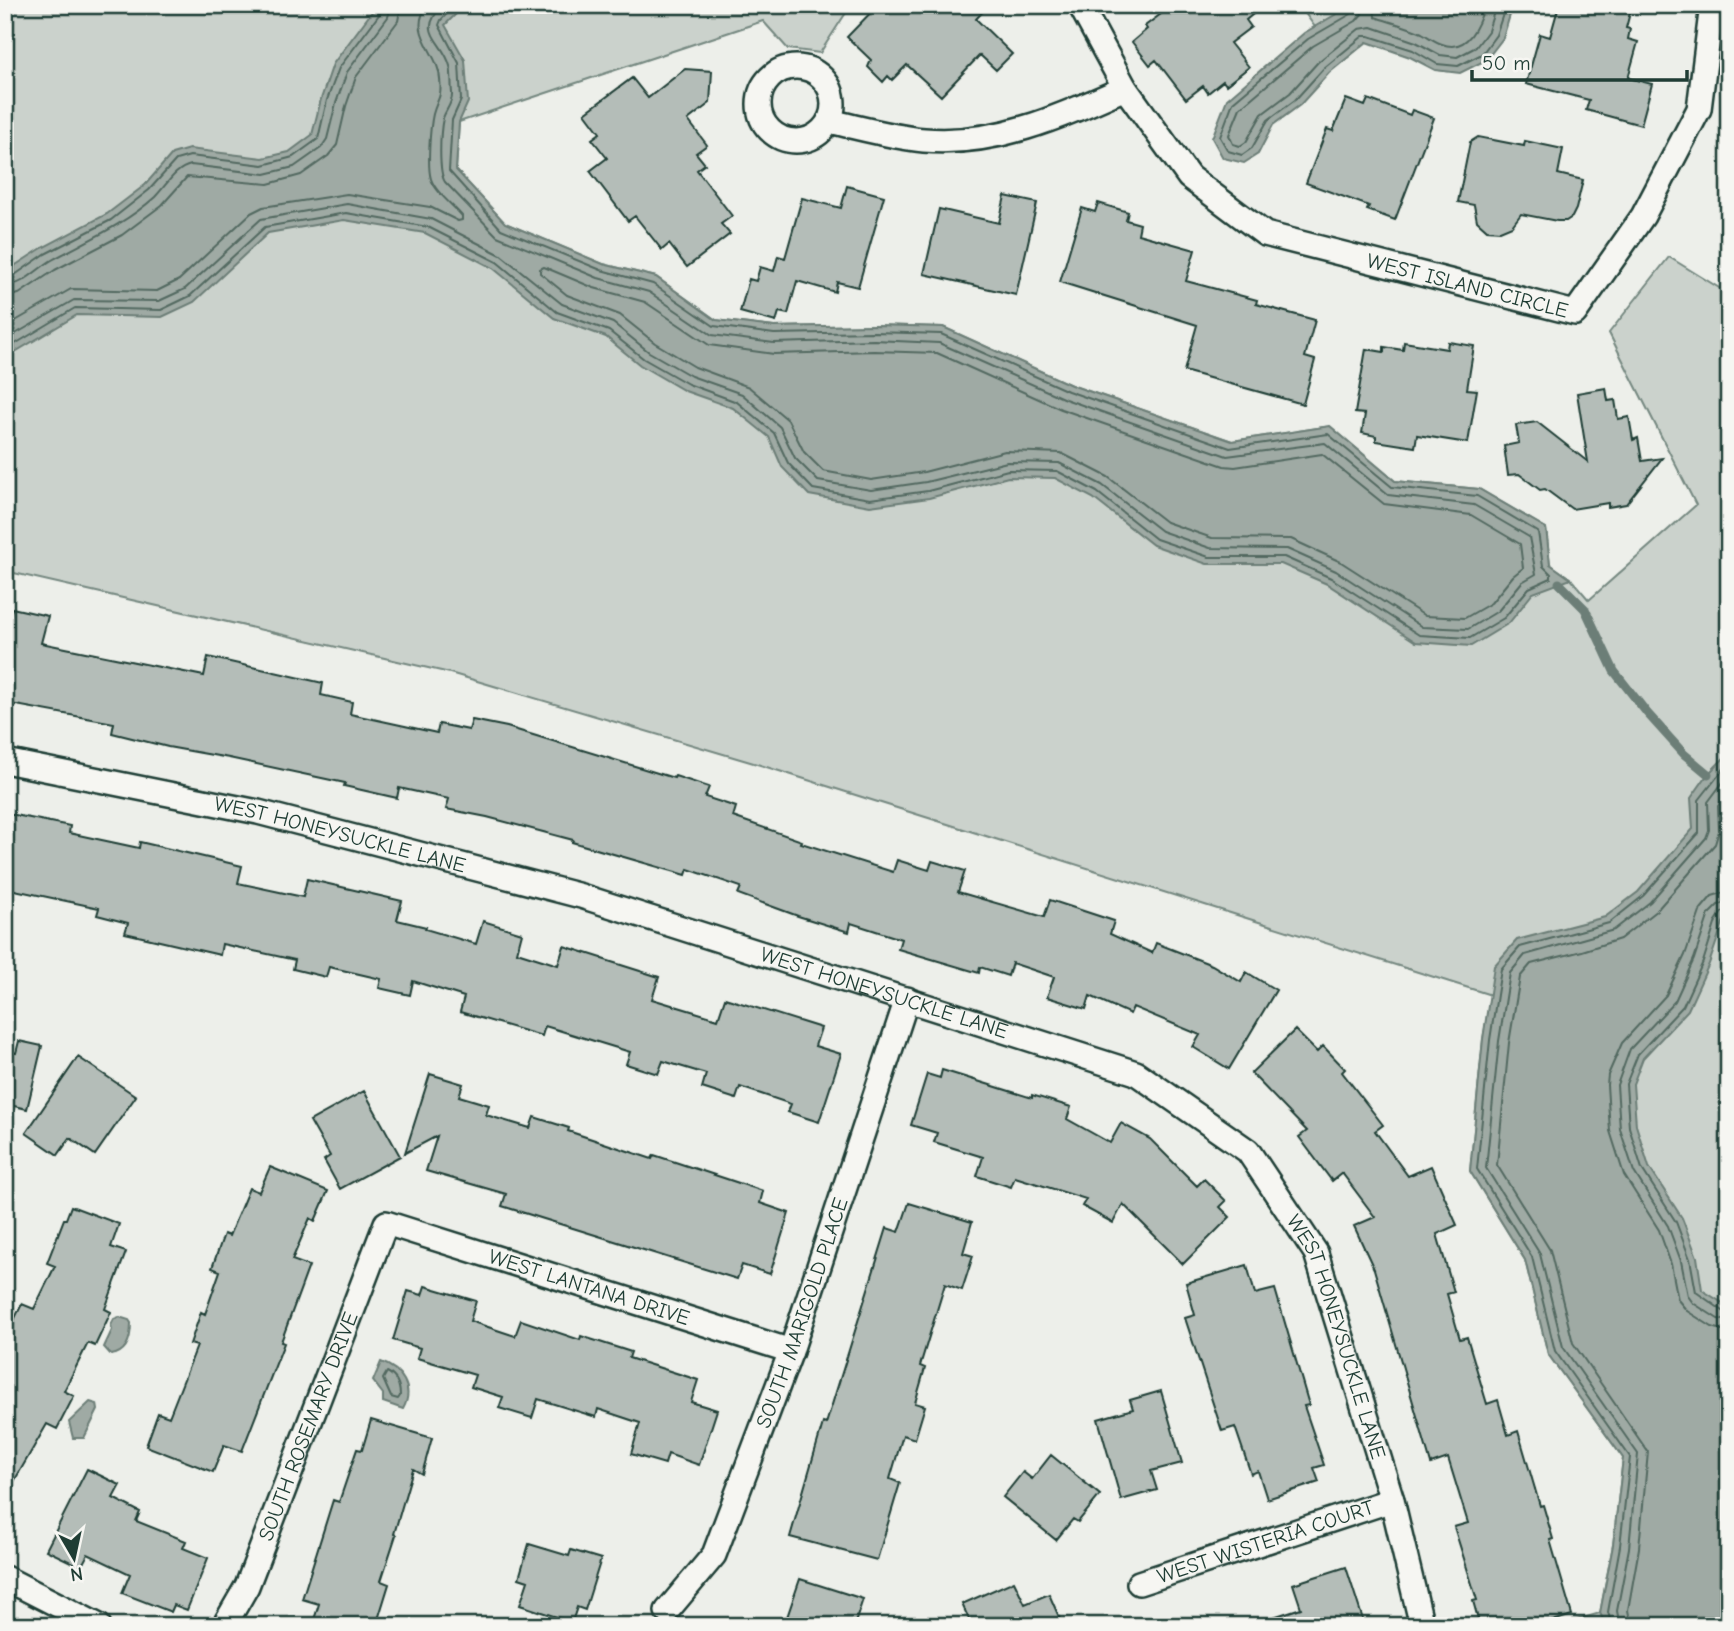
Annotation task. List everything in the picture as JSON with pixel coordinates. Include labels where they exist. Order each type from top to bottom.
[{"type":"street","name":"WEST ISLAND CIRCLE","points":[[1080,5],[1125,88],[1189,177],[1265,234],[1575,313],[1643,216],[1699,109],[1712,5]]},
{"type":"street","points":[[830,121],[926,140],[975,138],[1057,118],[1125,88]]},
{"type":"street","name":"WEST HONEYSUCKLE LANE","points":[[5,761],[258,813],[581,896],[1136,1073],[1248,1151],[1316,1253],[1392,1500],[1422,1626]]},
{"type":"street","name":"SOUTH MARIGOLD PLACE","points":[[667,1611],[714,1555],[791,1351],[907,999]]},
{"type":"street","name":"WEST LANTANA DRIVE","points":[[386,1223],[791,1351]]},
{"type":"street","name":"SOUTH ROSEMARY DRIVE","points":[[225,1626],[247,1586],[386,1223]]},
{"type":"street","name":"WEST WISTERIA COURT","points":[[1139,1583],[1392,1500]]},
{"type":"street","points":[[5,1578],[99,1626]]},
{"type":"shaded area","points":[[5,5],[851,5],[820,53],[788,49],[763,21],[459,122],[456,170],[505,223],[603,264],[656,277],[716,320],[774,327],[943,327],[1071,385],[1232,441],[1330,426],[1395,481],[1479,489],[1546,528],[1550,564],[1571,579],[1589,600],[1696,505],[1609,333],[1669,257],[1729,294],[1729,1626],[1557,1626],[1600,1613],[1613,1545],[1623,1458],[1548,1354],[1525,1260],[1470,1171],[1483,1039],[1491,995],[757,764],[450,673],[5,571]]},
{"type":"shaded area","points":[[1299,5],[1352,5],[1315,27]]},
{"type":"water","points":[[377,5],[465,5],[445,25],[465,60],[468,102],[459,122],[456,170],[505,223],[603,264],[656,277],[716,320],[774,327],[943,327],[1071,385],[1232,441],[1330,426],[1395,481],[1479,489],[1546,528],[1550,564],[1571,579],[1533,593],[1509,623],[1471,646],[1416,642],[1327,584],[1281,564],[1207,564],[1153,545],[1093,498],[1055,478],[1008,477],[929,498],[870,506],[809,495],[782,467],[769,437],[733,408],[685,391],[640,365],[606,337],[554,318],[493,268],[425,233],[344,220],[268,233],[194,302],[162,317],[77,315],[5,358],[5,272],[42,248],[107,214],[145,185],[172,154],[189,149],[263,158],[289,152],[312,135],[333,64]]},
{"type":"water","points":[[1352,5],[1513,5],[1503,38],[1486,60],[1460,73],[1435,70],[1410,57],[1367,42],[1329,73],[1300,105],[1273,125],[1258,154],[1244,163],[1223,158],[1212,138],[1227,99],[1304,33]]},
{"type":"water","points":[[1729,753],[1729,913],[1688,1010],[1643,1058],[1633,1084],[1636,1125],[1649,1167],[1682,1218],[1697,1257],[1702,1290],[1729,1307],[1729,1626],[1606,1626],[1600,1613],[1613,1545],[1623,1458],[1548,1354],[1525,1260],[1470,1171],[1483,1039],[1494,966],[1517,940],[1605,917],[1638,892],[1693,829],[1691,798],[1708,774]]},
{"type":"water","points":[[119,1317],[131,1323],[130,1334],[125,1348],[111,1355],[104,1347],[114,1319]]},
{"type":"water","points":[[381,1362],[395,1369],[404,1380],[407,1394],[403,1409],[383,1402],[383,1394],[373,1381]]},
{"type":"water","points":[[90,1402],[97,1404],[98,1410],[84,1438],[73,1438],[69,1422]]},
{"type":"building","points":[[878,5],[989,5],[976,19],[1012,54],[996,70],[980,55],[941,96],[907,65],[892,80],[888,76],[883,82],[868,67],[871,60],[847,37]]},
{"type":"building","points":[[1173,5],[1264,5],[1246,20],[1251,27],[1230,43],[1249,67],[1226,85],[1223,81],[1208,93],[1203,86],[1186,99],[1156,60],[1150,65],[1132,42],[1147,29],[1145,26]]},
{"type":"building","points":[[1559,5],[1632,5],[1626,28],[1630,29],[1628,39],[1638,42],[1628,78],[1652,84],[1641,125],[1586,110],[1589,100],[1526,84],[1540,34],[1550,37]]},
{"type":"building","points":[[685,69],[712,71],[710,103],[688,120],[707,145],[696,153],[705,164],[697,170],[732,216],[721,224],[730,234],[687,267],[669,244],[662,250],[635,216],[628,221],[590,171],[607,158],[592,139],[600,133],[585,113],[632,78],[648,98]]},
{"type":"building","points":[[1346,99],[1365,106],[1368,99],[1410,115],[1412,110],[1434,118],[1395,220],[1367,210],[1369,206],[1306,183],[1327,129],[1333,131]]},
{"type":"building","points":[[1478,137],[1524,146],[1525,141],[1563,149],[1558,174],[1583,180],[1572,217],[1566,221],[1557,221],[1521,214],[1512,226],[1500,231],[1487,230],[1477,221],[1474,205],[1458,202],[1470,142]]},
{"type":"building","points":[[847,186],[884,196],[858,287],[837,282],[835,292],[797,281],[788,314],[779,312],[776,322],[740,312],[749,279],[756,281],[760,267],[774,271],[778,256],[785,258],[802,198],[841,208]]},
{"type":"building","points":[[1005,196],[1037,203],[1016,295],[924,274],[939,209],[999,223]]},
{"type":"building","points":[[1098,203],[1128,212],[1126,220],[1140,224],[1138,234],[1195,250],[1186,281],[1257,300],[1256,304],[1315,320],[1305,357],[1315,360],[1303,404],[1184,371],[1197,325],[1060,282],[1082,208],[1095,212]]},
{"type":"building","points":[[1404,342],[1447,349],[1448,342],[1474,346],[1467,389],[1477,390],[1468,443],[1417,435],[1415,447],[1376,441],[1376,436],[1362,433],[1365,414],[1355,413],[1366,349],[1384,352],[1384,347],[1403,350]]},
{"type":"building","points":[[1606,388],[1608,401],[1615,400],[1618,419],[1629,417],[1633,440],[1638,438],[1642,461],[1662,458],[1626,504],[1608,507],[1608,503],[1572,509],[1519,474],[1508,475],[1504,446],[1519,443],[1516,425],[1537,422],[1588,462],[1577,393]]},
{"type":"building","points":[[12,608],[48,616],[41,643],[204,676],[208,657],[323,683],[321,695],[352,702],[350,714],[437,733],[439,724],[469,730],[472,720],[507,727],[674,778],[675,776],[709,787],[705,797],[736,807],[733,817],[802,841],[801,843],[893,872],[897,860],[929,870],[932,861],[965,871],[958,892],[1044,917],[1050,900],[1114,921],[1110,934],[1152,953],[1156,943],[1212,965],[1241,982],[1246,972],[1276,990],[1229,1069],[1193,1047],[1200,1035],[1133,1007],[1130,1014],[1090,996],[1086,1009],[1047,997],[1054,977],[1012,963],[1008,976],[980,967],[979,973],[898,949],[901,939],[851,923],[849,932],[798,916],[738,894],[741,887],[688,869],[686,875],[572,842],[573,840],[446,809],[449,799],[399,788],[397,798],[344,786],[345,783],[112,733],[114,723],[5,703],[5,620],[9,620]]},
{"type":"building","points":[[5,813],[70,826],[69,833],[139,848],[140,842],[242,866],[238,883],[303,897],[307,879],[402,901],[397,920],[476,944],[483,921],[522,933],[517,952],[558,965],[564,946],[659,977],[652,999],[718,1019],[725,998],[821,1028],[815,1046],[841,1054],[819,1122],[788,1112],[791,1104],[740,1087],[736,1099],[702,1088],[706,1074],[663,1061],[658,1074],[626,1064],[630,1052],[545,1026],[542,1036],[460,1012],[464,997],[413,981],[410,995],[379,988],[381,979],[329,967],[326,977],[293,969],[295,960],[222,944],[220,955],[125,933],[128,923],[97,915],[99,908],[5,888]]},
{"type":"building","points":[[1295,1030],[1317,1052],[1323,1046],[1345,1069],[1342,1072],[1383,1125],[1375,1131],[1408,1176],[1431,1166],[1457,1225],[1437,1234],[1454,1292],[1447,1294],[1460,1339],[1467,1337],[1487,1404],[1498,1400],[1508,1435],[1518,1431],[1540,1506],[1543,1505],[1553,1539],[1550,1540],[1572,1615],[1537,1626],[1480,1626],[1473,1601],[1477,1600],[1454,1527],[1468,1523],[1448,1458],[1431,1464],[1374,1269],[1354,1226],[1375,1217],[1342,1173],[1332,1181],[1299,1137],[1307,1131],[1251,1073]]},
{"type":"building","points":[[19,1041],[42,1046],[27,1109],[5,1104],[5,1051],[16,1053]]},
{"type":"building","points":[[78,1057],[136,1096],[95,1155],[70,1138],[58,1155],[26,1133]]},
{"type":"building","points":[[942,1070],[1032,1098],[1032,1095],[1071,1107],[1067,1119],[1110,1143],[1121,1123],[1150,1139],[1197,1186],[1204,1179],[1226,1201],[1220,1207],[1230,1217],[1183,1264],[1123,1204],[1113,1223],[1082,1206],[1086,1199],[1015,1177],[1011,1187],[977,1176],[983,1157],[934,1142],[937,1133],[911,1125],[927,1074],[940,1078]]},
{"type":"building","points":[[430,1074],[463,1084],[459,1096],[489,1105],[486,1115],[530,1128],[534,1117],[652,1159],[654,1155],[763,1191],[760,1203],[789,1213],[770,1274],[742,1265],[737,1279],[502,1206],[506,1194],[426,1171],[437,1136],[405,1153]]},
{"type":"building","points":[[364,1091],[400,1156],[340,1189],[324,1160],[330,1156],[310,1121]]},
{"type":"building","points":[[270,1167],[328,1191],[315,1221],[310,1218],[292,1260],[309,1266],[281,1342],[284,1343],[242,1451],[224,1445],[213,1472],[146,1446],[158,1413],[169,1417],[197,1346],[190,1344],[201,1312],[205,1314],[220,1271],[212,1268],[224,1234],[229,1236],[249,1188],[259,1192]]},
{"type":"building","points":[[909,1203],[972,1222],[963,1253],[973,1256],[962,1290],[945,1284],[920,1366],[925,1368],[915,1403],[925,1406],[915,1439],[903,1435],[890,1479],[900,1483],[877,1560],[790,1537],[823,1423],[826,1424],[887,1228],[899,1232]]},
{"type":"building","points":[[71,1206],[119,1224],[111,1247],[126,1252],[105,1309],[111,1312],[95,1346],[88,1343],[64,1391],[74,1396],[57,1429],[47,1424],[5,1497],[5,1338],[22,1304],[34,1309],[55,1266],[47,1263]]},
{"type":"building","points":[[1247,1265],[1255,1294],[1275,1289],[1309,1405],[1304,1406],[1324,1465],[1314,1468],[1319,1482],[1267,1499],[1258,1471],[1251,1474],[1235,1427],[1222,1431],[1185,1318],[1195,1315],[1186,1283]]},
{"type":"building","points":[[425,1286],[476,1301],[470,1321],[515,1336],[521,1320],[580,1340],[581,1336],[631,1352],[629,1358],[698,1380],[691,1402],[717,1410],[699,1465],[668,1454],[665,1464],[631,1454],[640,1423],[598,1409],[596,1417],[538,1399],[532,1418],[499,1408],[503,1397],[471,1387],[475,1375],[417,1358],[420,1348],[393,1340],[408,1291],[422,1295]]},
{"type":"building","points":[[1161,1391],[1182,1463],[1151,1471],[1157,1490],[1121,1500],[1098,1419],[1133,1409],[1130,1400]]},
{"type":"building","points":[[371,1420],[432,1438],[422,1474],[413,1469],[381,1581],[389,1584],[376,1626],[312,1626],[319,1604],[302,1599],[333,1500],[339,1502],[357,1449],[362,1450]]},
{"type":"building","points":[[1051,1455],[1100,1495],[1078,1522],[1073,1519],[1056,1540],[1003,1497],[1023,1472],[1032,1479]]},
{"type":"building","points":[[87,1469],[120,1485],[113,1498],[140,1512],[136,1521],[186,1541],[183,1548],[208,1558],[187,1610],[174,1605],[171,1612],[122,1593],[130,1574],[88,1554],[81,1567],[46,1550]]},
{"type":"building","points":[[529,1544],[569,1556],[571,1550],[601,1559],[585,1610],[577,1607],[572,1622],[520,1605],[528,1581],[519,1578]]},
{"type":"building","points":[[1346,1567],[1365,1626],[1261,1626],[1261,1621],[1301,1608],[1293,1584]]},
{"type":"building","points":[[800,1579],[863,1599],[854,1626],[784,1626]]},
{"type":"building","points":[[1014,1581],[1025,1604],[1049,1594],[1063,1626],[972,1626],[962,1604]]},
{"type":"waterway","points":[[1559,583],[1585,609],[1614,671],[1684,754],[1708,774]]}]
